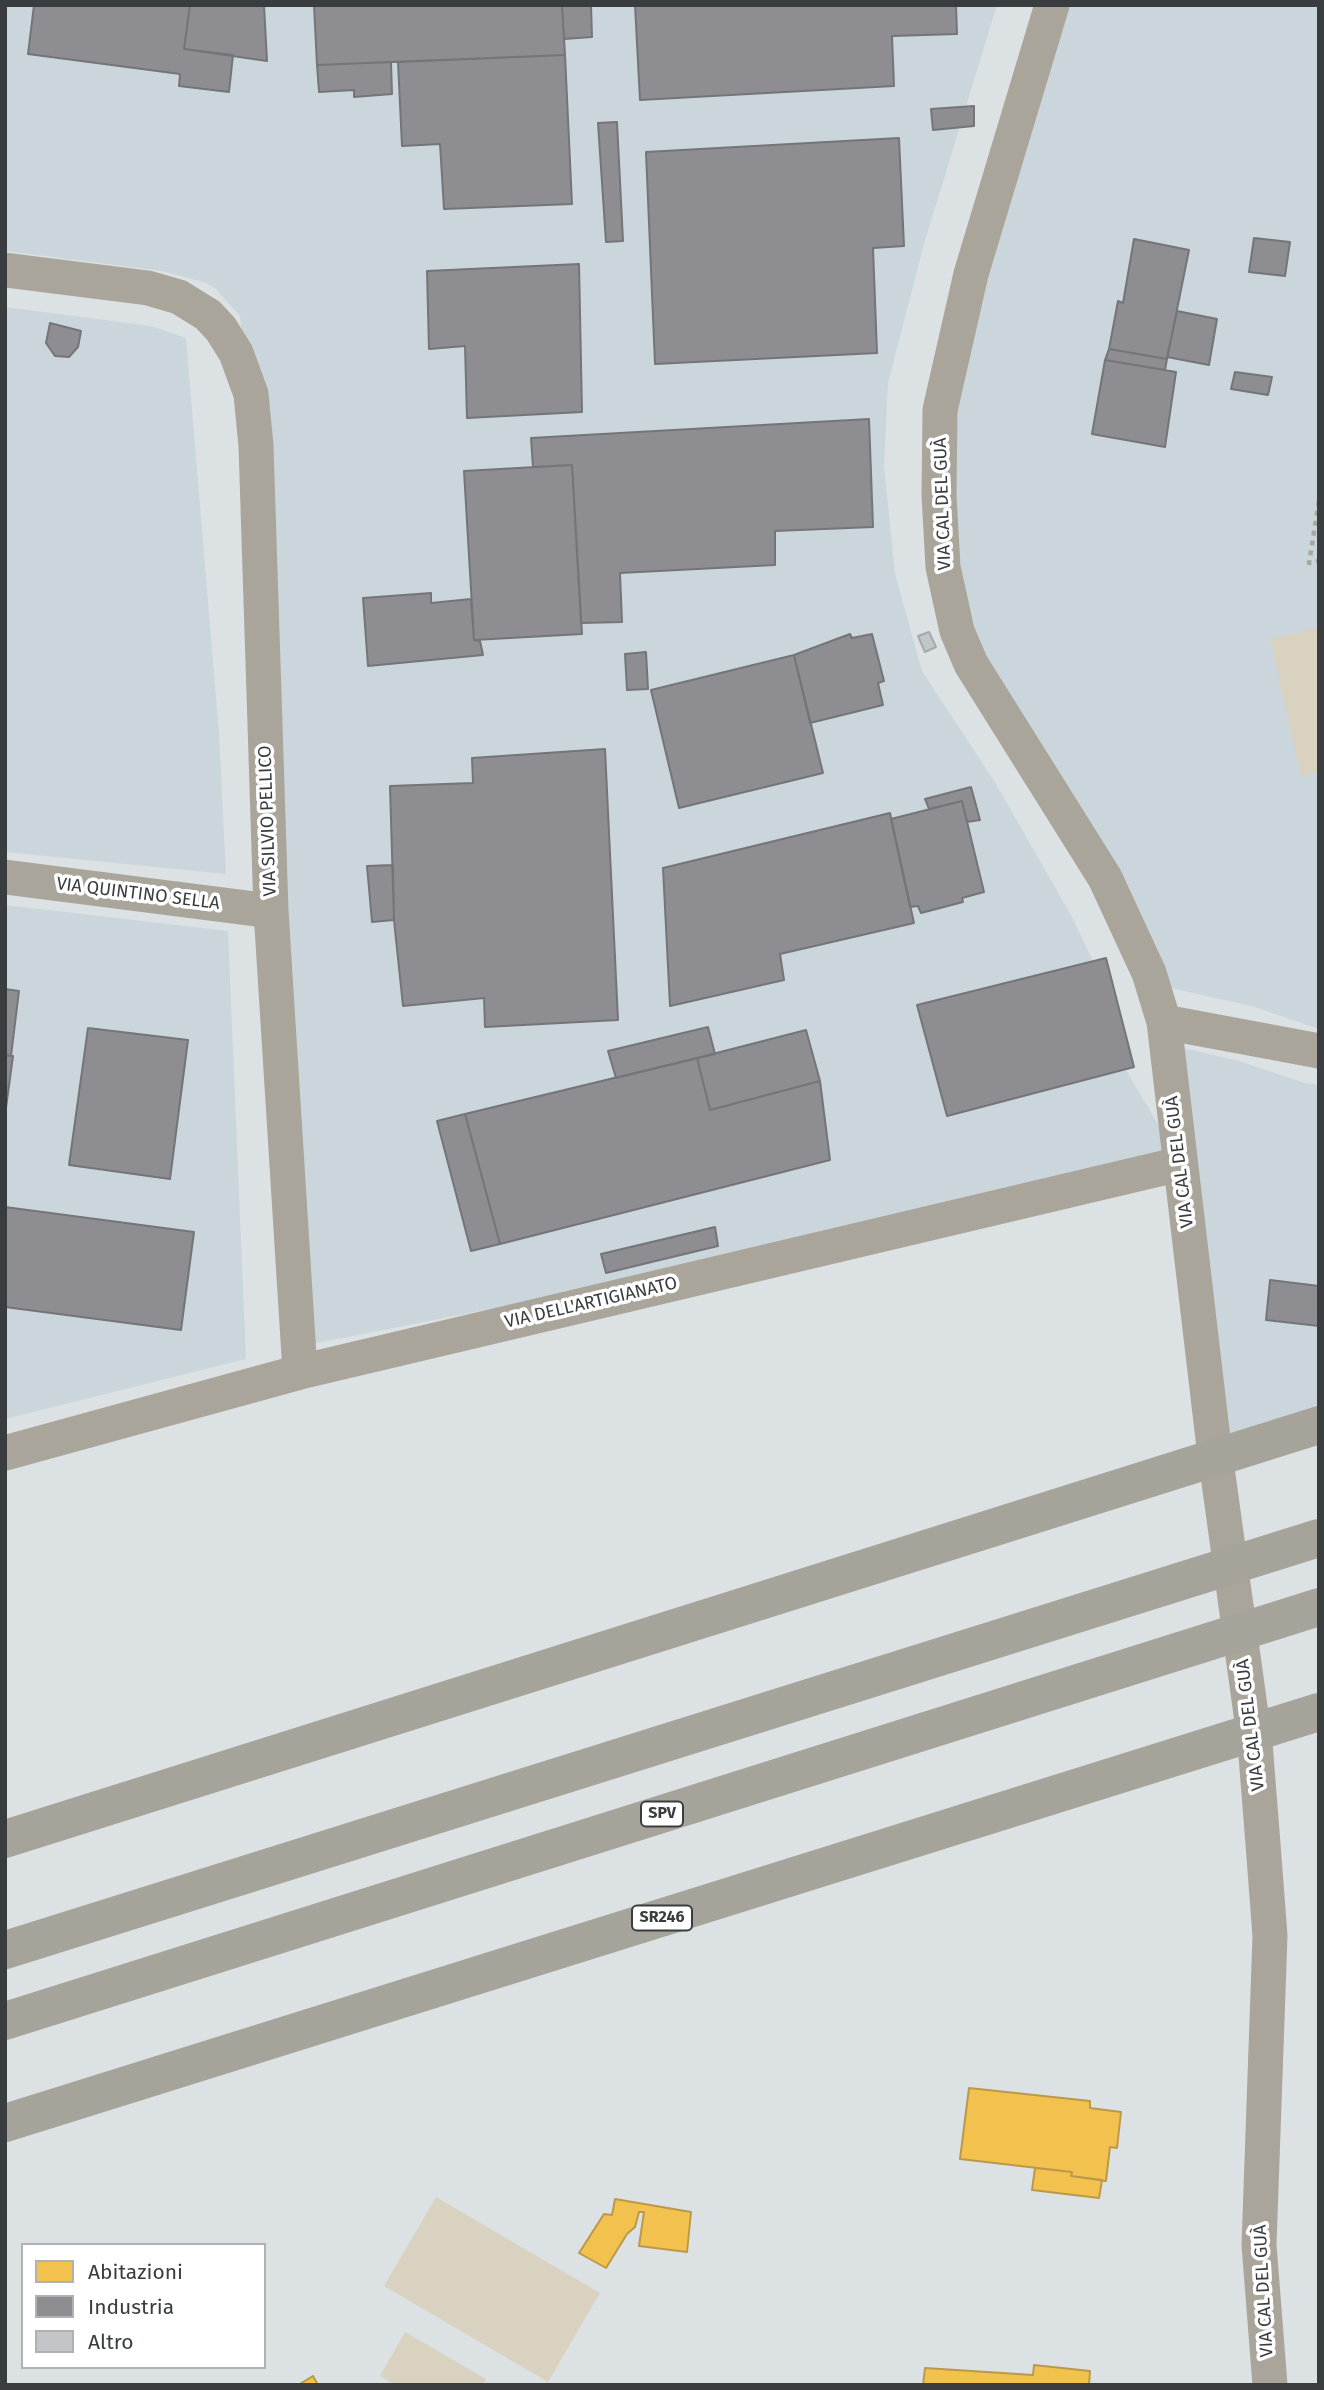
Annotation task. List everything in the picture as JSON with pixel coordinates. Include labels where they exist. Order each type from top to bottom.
[{"type":"highway","points":[[5,1839],[1319,1424]]},
{"type":"highway","points":[[5,1950],[1319,1538]]},
{"type":"highway","name":"SPV","points":[[5,2021],[1319,1607]]},
{"type":"highway","name":"SR246","points":[[5,2123],[1319,1712]]},
{"type":"street","name":"VIA CAL DEL GUÀ","points":[[1052,5],[971,274],[940,410],[939,495],[943,567],[957,631],[971,664],[1105,877],[1149,973],[1164,1022],[1213,1439],[1255,1743],[1270,1936],[1259,2245],[1270,2385]]},
{"type":"street","name":"VIA SILVIO PELLICO","points":[[5,270],[148,288],[179,297],[208,315],[220,329],[236,353],[251,394],[256,446],[271,911],[300,1372]]},
{"type":"street","name":"VIA QUINTINO SELLA","points":[[5,877],[271,911]]},
{"type":"street","points":[[1164,1022],[1319,1051]]},
{"type":"street","name":"VIA DELL'ARTIGIANATO","points":[[5,1453],[300,1372],[1180,1164]]},
{"type":"path","points":[[1319,501],[1309,563],[1319,561]]},
{"type":"shaded area","points":[[5,5],[997,5],[924,244],[888,383],[884,466],[895,574],[922,671],[996,784],[1072,917],[1093,961],[1106,958],[1134,1067],[1126,1070],[1185,1170],[1179,1047],[1239,1061],[1305,1083],[1319,1085],[1319,1423],[1224,1457],[1185,1172],[302,1346],[276,731],[240,316],[216,289],[207,283],[162,271],[5,251]]},
{"type":"shaded area","points":[[1055,5],[1319,5],[1319,1029],[1255,1007],[1167,987],[972,646],[939,465]]},
{"type":"shaded area","points":[[5,307],[151,326],[186,338],[219,733],[226,874],[5,852]]},
{"type":"shaded area","points":[[1319,628],[1319,772],[1301,776],[1270,639]]},
{"type":"shaded area","points":[[5,905],[228,931],[246,1359],[5,1419]]},
{"type":"shaded area","points":[[436,2197],[600,2293],[548,2382],[384,2286]]},
{"type":"shaded area","points":[[405,2332],[486,2379],[483,2385],[395,2385],[380,2376]]},
{"type":"building: Abitazioni","points":[[969,2088],[1090,2101],[1090,2108],[1121,2112],[1117,2148],[1110,2147],[1106,2181],[1071,2176],[1072,2172],[960,2159]]},
{"type":"building: Abitazioni","points":[[1035,2168],[1072,2172],[1071,2176],[1102,2180],[1099,2198],[1032,2190]]},
{"type":"building: Abitazioni","points":[[615,2199],[691,2212],[687,2252],[639,2246],[644,2212],[639,2212],[635,2227],[627,2234],[606,2268],[579,2253],[604,2214],[612,2215]]},
{"type":"building: Abitazioni","points":[[1034,2365],[1090,2371],[1089,2385],[923,2385],[925,2368],[1033,2375]]},
{"type":"building: Abitazioni","points":[[313,2376],[318,2385],[298,2385]]},
{"type":"building: Industria","points":[[34,5],[190,5],[184,49],[233,55],[229,92],[179,86],[180,74],[28,54]]},
{"type":"building: Industria","points":[[190,5],[264,5],[267,61],[184,49]]},
{"type":"building: Industria","points":[[314,5],[562,5],[565,55],[317,65]]},
{"type":"building: Industria","points":[[562,5],[591,5],[592,37],[564,39]]},
{"type":"building: Industria","points":[[635,5],[956,5],[957,34],[892,36],[894,86],[640,100]]},
{"type":"building: Industria","points":[[565,55],[572,204],[444,209],[440,144],[402,146],[398,62]]},
{"type":"building: Industria","points":[[391,62],[392,94],[354,97],[354,90],[319,92],[317,65]]},
{"type":"building: Industria","points":[[974,106],[974,126],[933,130],[931,109]]},
{"type":"building: Industria","points":[[617,122],[623,241],[606,242],[598,123]]},
{"type":"building: Industria","points":[[899,138],[904,246],[873,248],[877,353],[655,364],[646,152]]},
{"type":"building: Industria","points":[[1254,238],[1290,242],[1285,276],[1249,272]]},
{"type":"building: Industria","points":[[1134,239],[1189,250],[1167,359],[1109,349],[1118,301],[1123,303]]},
{"type":"building: Industria","points":[[579,264],[582,412],[467,418],[465,346],[429,349],[427,271]]},
{"type":"building: Industria","points":[[1177,311],[1217,319],[1209,365],[1167,357]]},
{"type":"building: Industria","points":[[50,323],[81,331],[78,347],[69,357],[55,356],[46,343]]},
{"type":"building: Industria","points":[[1109,349],[1167,359],[1165,370],[1105,360]]},
{"type":"building: Industria","points":[[1105,360],[1176,372],[1165,447],[1092,434]]},
{"type":"building: Industria","points":[[1235,372],[1272,377],[1268,395],[1231,389]]},
{"type":"building: Industria","points":[[869,419],[873,527],[775,531],[775,565],[620,573],[622,622],[581,623],[572,465],[533,467],[531,438]]},
{"type":"building: Industria","points":[[572,465],[582,634],[474,640],[464,471]]},
{"type":"building: Industria","points":[[431,593],[431,603],[471,599],[474,640],[480,641],[483,655],[368,666],[363,598]]},
{"type":"building: Industria","points":[[850,634],[852,638],[872,634],[884,681],[878,683],[883,705],[810,723],[794,655]]},
{"type":"building: Industria","points":[[646,652],[648,689],[627,690],[625,654]]},
{"type":"building: Industria","points":[[794,655],[823,773],[679,808],[651,690]]},
{"type":"building: Industria","points":[[605,749],[618,1020],[485,1027],[484,998],[403,1006],[394,920],[390,786],[473,783],[472,758]]},
{"type":"building: Industria","points":[[971,787],[980,820],[967,822],[962,801],[929,809],[925,799]]},
{"type":"building: Industria","points":[[962,801],[984,892],[962,898],[963,902],[921,913],[918,906],[910,907],[891,819]]},
{"type":"building: Industria","points":[[890,813],[914,923],[780,954],[784,980],[670,1006],[663,868]]},
{"type":"building: Industria","points":[[393,865],[394,920],[372,922],[367,866]]},
{"type":"building: Industria","points":[[1106,958],[1134,1067],[947,1116],[917,1005]]},
{"type":"building: Industria","points":[[5,989],[19,991],[11,1056],[5,1055]]},
{"type":"building: Industria","points":[[708,1027],[715,1054],[616,1078],[608,1051]]},
{"type":"building: Industria","points":[[88,1028],[188,1040],[170,1179],[69,1165]]},
{"type":"building: Industria","points":[[806,1030],[820,1081],[710,1110],[697,1058]]},
{"type":"building: Industria","points":[[5,1055],[13,1056],[5,1115]]},
{"type":"building: Industria","points":[[697,1058],[710,1110],[820,1081],[830,1160],[500,1244],[465,1114]]},
{"type":"building: Industria","points":[[465,1114],[500,1244],[471,1251],[437,1121]]},
{"type":"building: Industria","points":[[5,1207],[194,1232],[181,1330],[5,1307]]},
{"type":"building: Industria","points":[[715,1227],[718,1246],[606,1273],[601,1254]]},
{"type":"building: Industria","points":[[1270,1280],[1319,1286],[1319,1326],[1266,1320]]},
{"type":"building: Altro","points":[[929,632],[936,647],[925,652],[918,636]]}]
